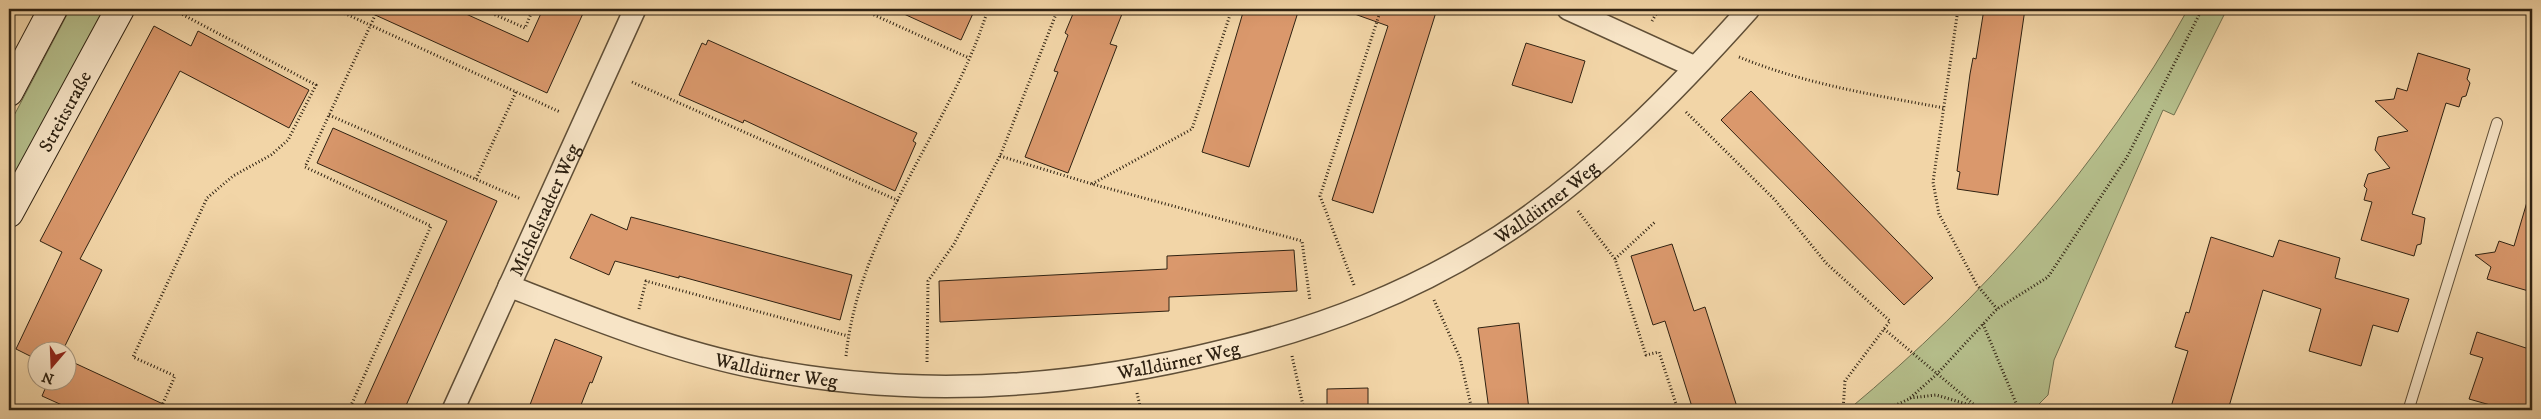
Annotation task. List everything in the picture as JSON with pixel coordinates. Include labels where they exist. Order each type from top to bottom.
[{"type":"main road","points":[[9,92],[53,9]]},
{"type":"main road","name":"Streitstraße","points":[[9,213],[120,9]]},
{"type":"street","name":"Michelstadter Weg","points":[[453,410],[635,9]]},
{"type":"street","points":[[1568,9],[1695,68]]},
{"type":"street","name":"Walldürner Weg","points":[[509,286],[658,342],[756,368],[808,377],[928,387],[989,387],[1052,383],[1116,374],[1189,360],[1287,335],[1364,307],[1444,270],[1502,235],[1556,195],[1635,128],[1695,68],[1749,9]]},
{"type":"lane","points":[[2411,410],[2409,408],[2497,124]]},
{"type":"path","points":[[160,410],[175,376],[133,357],[207,198],[232,176],[271,155],[288,140],[316,85],[172,9]]},
{"type":"path","points":[[296,9],[301,11],[302,9]]},
{"type":"path","points":[[335,9],[560,112]]},
{"type":"path","points":[[349,410],[431,226],[305,168],[378,9]]},
{"type":"path","points":[[482,9],[525,28],[533,9]]},
{"type":"path","points":[[861,9],[969,58]]},
{"type":"path","points":[[846,359],[848,336],[869,261],[969,58],[988,9]]},
{"type":"path","points":[[927,365],[928,281],[954,244],[1000,156],[1058,9]]},
{"type":"path","points":[[1092,184],[1192,129],[1232,9]]},
{"type":"path","points":[[1356,288],[1320,196],[1381,9]]},
{"type":"path","points":[[1650,24],[1659,9]]},
{"type":"path","points":[[1958,9],[1932,182],[1939,214],[1977,285],[1997,309]]},
{"type":"path","points":[[1909,399],[1937,374],[1997,309],[2048,277],[2127,157],[2202,9]]},
{"type":"path","points":[[1731,54],[1777,72],[1811,81],[1944,108]]},
{"type":"path","points":[[632,82],[899,201]]},
{"type":"path","points":[[476,179],[516,92]]},
{"type":"path","points":[[1681,108],[1775,200],[1826,263],[1890,321],[1845,381],[1842,410]]},
{"type":"path","points":[[329,115],[521,198]]},
{"type":"path","points":[[1000,156],[1092,184],[1302,241],[1311,304]]},
{"type":"path","points":[[1576,209],[1615,259],[1646,355],[1659,352],[1678,410]]},
{"type":"path","points":[[1615,259],[1656,221]]},
{"type":"path","points":[[638,315],[646,281],[848,336]]},
{"type":"path","points":[[1430,294],[1460,358],[1472,410]]},
{"type":"path","points":[[1983,324],[2019,410]]},
{"type":"path","points":[[1884,329],[1978,408]]},
{"type":"path","points":[[1290,348],[1304,410]]},
{"type":"path","points":[[1135,385],[1141,410]]},
{"type":"path","points":[[1885,410],[1909,399],[1936,395],[1987,410]]},
{"type":"green space","points":[[70,9],[104,9],[9,190],[9,125]]},
{"type":"green space","points":[[2188,9],[2227,9],[2174,115],[2163,110],[2054,360],[2048,395],[2033,410],[1848,410],[1898,367],[1946,321],[1993,274],[2037,225],[2118,121]]},
{"type":"building","points":[[362,9],[455,9],[528,42],[543,9],[585,9],[547,93]]},
{"type":"building","points":[[893,9],[975,9],[961,40]]},
{"type":"building","points":[[1075,9],[1124,9],[1110,44],[1117,46],[1068,173],[1025,157],[1058,72],[1054,71],[1068,35],[1065,33]]},
{"type":"building","points":[[1244,9],[1299,9],[1249,167],[1202,152]]},
{"type":"building","points":[[1349,9],[1437,9],[1373,213],[1332,200],[1388,26],[1349,12]]},
{"type":"building","points":[[1984,9],[2025,9],[1998,195],[1957,189],[1960,172],[1957,171],[1970,74],[1973,58],[1976,59]]},
{"type":"building","points":[[154,26],[191,46],[198,31],[309,90],[289,128],[180,71],[80,259],[102,270],[67,342],[28,342],[28,355],[16,349],[62,252],[40,241]]},
{"type":"building","points":[[708,40],[917,133],[913,141],[916,143],[895,191],[744,120],[743,123],[679,95],[702,43],[706,45]]},
{"type":"building","points":[[1526,43],[1585,61],[1572,103],[1512,85]]},
{"type":"building","points":[[2418,53],[2470,69],[2467,79],[2470,83],[2466,96],[2462,97],[2459,107],[2446,103],[2412,214],[2425,218],[2421,244],[2417,245],[2414,256],[2361,240],[2372,202],[2364,200],[2367,189],[2364,186],[2368,174],[2390,168],[2375,150],[2378,137],[2408,131],[2375,101],[2394,99],[2397,88],[2407,91]]},
{"type":"building","points":[[1751,91],[1933,278],[1904,305],[1721,120]]},
{"type":"building","points":[[333,128],[497,201],[404,410],[362,410],[447,221],[317,163]]},
{"type":"building","points":[[2527,202],[2532,203],[2532,292],[2487,279],[2491,267],[2475,255],[2495,252],[2499,241],[2514,246]]},
{"type":"building","points":[[591,214],[627,230],[631,217],[852,275],[840,320],[679,276],[679,278],[615,261],[609,275],[570,258]]},
{"type":"building","points":[[2211,237],[2273,257],[2279,240],[2340,258],[2335,278],[2409,299],[2398,332],[2373,325],[2361,366],[2309,351],[2321,309],[2263,290],[2228,410],[2170,410],[2188,351],[2175,347],[2186,312],[2189,313]]},
{"type":"building","points":[[1672,244],[1694,311],[1705,307],[1738,410],[1693,410],[1665,321],[1653,325],[1631,256]]},
{"type":"building","points":[[1294,250],[1297,291],[1169,297],[1169,311],[940,322],[939,281],[1167,269],[1167,256]]},
{"type":"building","points":[[1519,323],[1529,410],[1489,410],[1478,328]]},
{"type":"building","points":[[2477,332],[2532,350],[2532,410],[2508,410],[2469,399],[2483,358],[2470,354]]},
{"type":"building","points":[[555,339],[602,357],[579,410],[528,410]]},
{"type":"building","points":[[78,365],[176,410],[73,410],[42,396],[44,392],[78,392]]},
{"type":"building","points":[[1368,388],[1368,410],[1327,410],[1327,389]]}]
